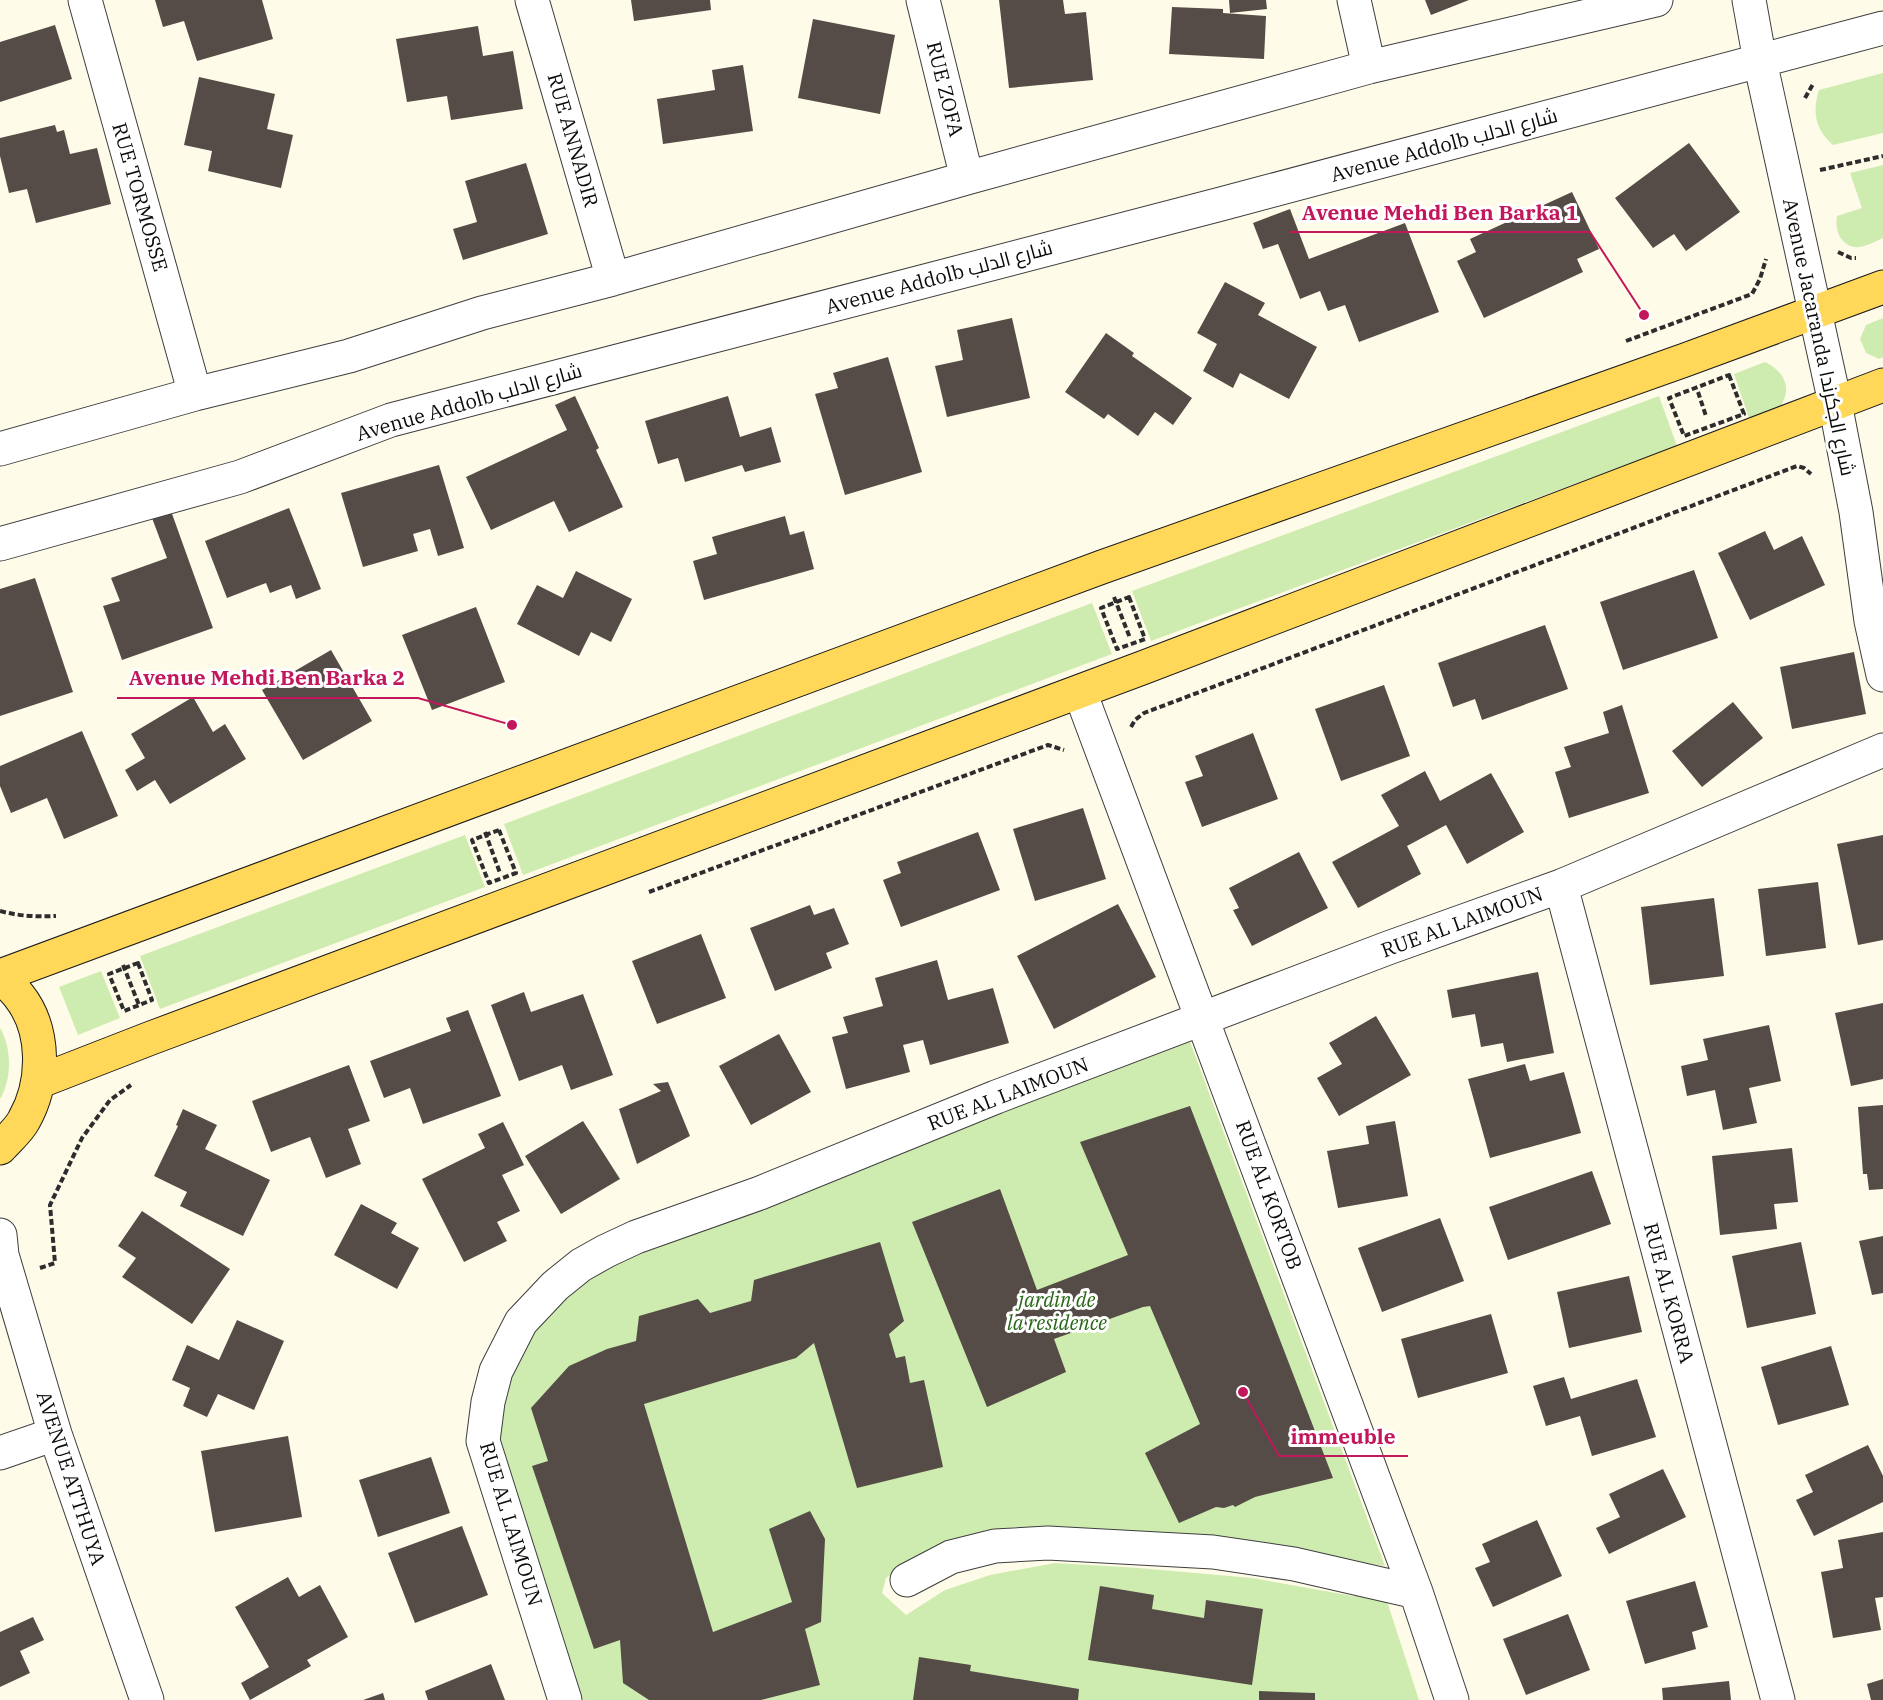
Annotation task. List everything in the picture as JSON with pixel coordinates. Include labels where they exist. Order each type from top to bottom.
[{"type":"main road","points":[[0,1148],[24,1120],[39,1083],[40,1053],[34,1024],[20,997],[0,976],[1102,567],[1685,360],[1883,287]]},
{"type":"main road","points":[[39,1083],[162,1034],[1080,692],[1883,385]]},
{"type":"street","name":"RUE TORMOSSE","points":[[85,0],[195,393]]},
{"type":"street","name":"RUE ANNADIR","points":[[532,0],[613,279]]},
{"type":"street","name":"RUE ZOFA","points":[[923,0],[968,178]]},
{"type":"street","points":[[1354,0],[1369,67]]},
{"type":"street","points":[[0,449],[195,393],[349,356],[482,313],[613,279],[1369,67],[1656,0]]},
{"type":"street","name":"Avenue Jacaranda شارع الجكرندا","points":[[1749,0],[1760,61],[1835,403],[1856,512],[1870,621],[1883,675]]},
{"type":"street","name":"Avenue Addolb شارع الدلب","points":[[0,544],[240,477],[391,420],[1883,28]]},
{"type":"street","name":"RUE AL KORTOB","points":[[1080,692],[1416,1592],[1452,1700]]},
{"type":"street","name":"RUE AL LAIMOUN","points":[[566,1700],[483,1441],[488,1402],[496,1371],[521,1322],[555,1286],[580,1265],[636,1237],[760,1193],[996,1097],[1204,1020],[1388,948],[1561,886],[1883,750]]},
{"type":"street","name":"RUE AL KORRA","points":[[1561,886],[1778,1700]]},
{"type":"street","name":"AVENUE ATTHUYA","points":[[3,1255],[55,1434],[147,1700]]},
{"type":"street","points":[[0,1453],[55,1434]]},
{"type":"street","points":[[907,1580],[951,1557],[994,1546],[1047,1543],[1213,1552],[1294,1564],[1416,1592]]},
{"type":"path","points":[[1803,104],[1807,92],[1815,81]]},
{"type":"path","points":[[1813,172],[1883,156]]},
{"type":"path","points":[[1832,246],[1840,254],[1851,258],[1863,258]]},
{"type":"path","points":[[1729,375],[1744,414],[1684,436],[1669,398],[1696,387],[1729,375]]},
{"type":"path","points":[[1700,399],[1707,418]]},
{"type":"path","points":[[648,893],[1048,745],[1064,750],[1074,759],[1102,752],[1130,742],[1132,726],[1135,720],[1144,713],[1797,466],[1810,472],[1815,479]]},
{"type":"path","points":[[1129,597],[1145,639],[1117,649],[1101,608],[1129,597]]},
{"type":"path","points":[[1120,612],[1126,629]]},
{"type":"path","points":[[499,830],[516,873],[489,883],[472,840],[499,830]]},
{"type":"path","points":[[488,840],[499,870]]},
{"type":"path","points":[[138,963],[152,1000],[124,1011],[110,974],[138,963]]},
{"type":"path","points":[[127,974],[136,998]]},
{"type":"path","points":[[3,1255],[55,1263],[50,1205],[82,1138],[110,1101],[135,1081]]},
{"type":"green space","points":[[1883,73],[1883,133],[1833,145],[1822,133],[1817,120],[1816,106],[1819,90]]},
{"type":"green space","points":[[1883,165],[1883,238],[1863,246],[1848,245],[1838,233],[1837,216],[1862,208],[1850,173]]},
{"type":"green space","points":[[1883,318],[1883,357],[1879,359],[1866,353],[1860,339],[1866,325]]},
{"type":"green space","points":[[1765,362],[1782,375],[1786,387],[1784,400],[1780,407],[1749,418],[1734,374]]},
{"type":"green space","points":[[1659,396],[1677,446],[1151,641],[1132,591]]},
{"type":"green space","points":[[1092,603],[1112,654],[523,875],[504,824]]},
{"type":"green space","points":[[465,835],[485,887],[160,1009],[140,956]]},
{"type":"green space","points":[[101,971],[120,1018],[78,1035],[59,987]]},
{"type":"green space","points":[[0,1028],[7,1045],[9,1064],[7,1082],[0,1099]]},
{"type":"green space","name":"jardin de la residence","points":[[1189,1039],[1385,1566],[1258,1548],[1014,1527],[941,1545],[886,1578],[882,1593],[906,1615],[945,1590],[990,1575],[1055,1563],[1252,1578],[1353,1596],[1385,1595],[1419,1700],[577,1700],[495,1439],[513,1372],[555,1286]]},
{"type":"building","points":[[155,0],[262,0],[273,39],[197,61],[184,21],[163,27]]},
{"type":"building","points":[[631,0],[710,0],[711,10],[634,21]]},
{"type":"building","points":[[999,0],[1063,0],[1065,14],[1086,12],[1093,80],[1009,88]]},
{"type":"building","points":[[1229,0],[1266,0],[1267,9],[1230,13]]},
{"type":"building","points":[[1425,0],[1469,0],[1431,15]]},
{"type":"building","points":[[1172,7],[1223,9],[1223,13],[1266,16],[1264,59],[1169,54]]},
{"type":"building","points":[[813,19],[895,35],[880,114],[798,98]]},
{"type":"building","points":[[55,25],[72,79],[0,102],[0,42]]},
{"type":"building","points":[[478,26],[483,56],[513,51],[523,109],[451,120],[447,96],[407,102],[396,39]]},
{"type":"building","points":[[743,65],[753,131],[663,144],[657,99],[715,90],[712,70]]},
{"type":"building","points":[[199,77],[275,94],[267,129],[293,135],[281,188],[208,171],[212,151],[184,145]]},
{"type":"building","points":[[55,125],[57,132],[64,130],[70,154],[97,148],[111,204],[36,223],[27,189],[9,193],[0,156],[0,138]]},
{"type":"building","points":[[1689,143],[1740,212],[1686,251],[1674,234],[1653,248],[1615,198]]},
{"type":"building","points":[[526,163],[548,234],[463,260],[453,229],[477,222],[465,181]]},
{"type":"building","points":[[1572,192],[1599,249],[1577,259],[1583,272],[1484,318],[1457,261],[1476,252],[1470,239]]},
{"type":"building","points":[[1290,209],[1309,259],[1405,223],[1439,312],[1359,342],[1345,305],[1328,311],[1320,291],[1300,299],[1278,244],[1263,249],[1253,223]]},
{"type":"building","points":[[1225,282],[1265,303],[1258,315],[1317,347],[1289,399],[1240,373],[1233,388],[1203,371],[1217,344],[1197,333]]},
{"type":"building","points":[[1012,318],[1030,398],[947,417],[935,366],[963,360],[957,330]]},
{"type":"building","points":[[1106,333],[1134,353],[1132,356],[1192,398],[1173,425],[1155,412],[1138,436],[1108,414],[1104,419],[1065,392]]},
{"type":"building","points":[[888,357],[922,472],[845,495],[815,394],[838,388],[833,373]]},
{"type":"building","points":[[575,396],[599,448],[596,450],[623,507],[569,532],[554,501],[491,530],[466,477],[567,430],[555,405]]},
{"type":"building","points":[[728,396],[740,437],[771,427],[781,462],[745,472],[742,465],[685,482],[678,458],[658,464],[645,421]]},
{"type":"building","points":[[439,465],[464,548],[438,556],[430,529],[413,534],[418,551],[363,567],[341,493]]},
{"type":"building","points":[[289,508],[321,589],[296,599],[291,585],[270,593],[266,583],[227,598],[205,541]]},
{"type":"building","points":[[171,511],[213,628],[122,660],[103,606],[120,601],[111,578],[167,558],[152,518]]},
{"type":"building","points":[[785,516],[790,535],[804,531],[814,569],[704,600],[693,561],[717,554],[712,537]]},
{"type":"building","points":[[1765,531],[1774,550],[1802,536],[1825,585],[1750,620],[1718,553]]},
{"type":"building","points":[[1694,570],[1718,638],[1623,670],[1600,602]]},
{"type":"building","points":[[576,571],[632,599],[611,642],[591,632],[579,656],[517,624],[537,585],[563,598]]},
{"type":"building","points":[[35,578],[73,692],[0,716],[0,589]]},
{"type":"building","points":[[476,607],[505,682],[432,710],[402,635]]},
{"type":"building","points":[[1545,625],[1568,689],[1482,720],[1475,699],[1453,707],[1438,663]]},
{"type":"building","points":[[331,650],[372,721],[303,760],[262,690]]},
{"type":"building","points":[[1854,652],[1866,714],[1792,729],[1780,667]]},
{"type":"building","points":[[1384,685],[1410,756],[1341,781],[1315,709]]},
{"type":"building","points":[[193,697],[213,732],[225,724],[246,759],[170,804],[155,780],[137,791],[125,770],[145,758],[131,734]]},
{"type":"building","points":[[1733,702],[1763,738],[1702,787],[1672,751]]},
{"type":"building","points":[[1622,705],[1649,793],[1569,818],[1555,772],[1571,767],[1564,747],[1609,733],[1603,712]]},
{"type":"building","points":[[82,731],[118,816],[64,839],[47,798],[11,813],[0,786],[0,766]]},
{"type":"building","points":[[1253,733],[1278,799],[1202,827],[1185,782],[1203,776],[1195,756]]},
{"type":"building","points":[[1425,771],[1440,801],[1491,773],[1524,832],[1467,864],[1446,825],[1407,846],[1421,874],[1358,908],[1332,862],[1399,826],[1381,795]]},
{"type":"building","points":[[1083,808],[1106,879],[1035,901],[1013,829]]},
{"type":"building","points":[[978,832],[1000,890],[901,927],[883,880],[901,873],[897,862]]},
{"type":"building","points":[[1883,835],[1883,940],[1858,945],[1837,844]]},
{"type":"building","points":[[1299,852],[1328,908],[1252,946],[1233,910],[1239,908],[1229,888]]},
{"type":"building","points":[[1818,882],[1826,948],[1766,956],[1758,889]]},
{"type":"building","points":[[1714,898],[1724,976],[1650,985],[1641,907]]},
{"type":"building","points":[[1118,904],[1156,977],[1054,1029],[1017,956]]},
{"type":"building","points":[[810,905],[814,915],[834,908],[849,944],[826,953],[832,968],[775,991],[750,928]]},
{"type":"building","points":[[701,934],[726,998],[657,1024],[632,961]]},
{"type":"building","points":[[937,960],[948,1000],[993,988],[1009,1043],[930,1065],[923,1040],[903,1045],[910,1072],[846,1089],[832,1037],[848,1033],[843,1017],[883,1006],[875,978]]},
{"type":"building","points":[[1538,972],[1554,1053],[1507,1062],[1503,1043],[1481,1047],[1475,1014],[1452,1018],[1447,990]]},
{"type":"building","points":[[524,992],[531,1012],[583,994],[613,1075],[571,1090],[562,1065],[519,1081],[491,1005]]},
{"type":"building","points":[[1883,1003],[1883,1079],[1851,1086],[1835,1013]]},
{"type":"building","points":[[468,1010],[501,1096],[423,1124],[410,1088],[384,1098],[370,1061],[451,1031],[446,1018]]},
{"type":"building","points":[[1376,1016],[1411,1075],[1339,1116],[1317,1078],[1342,1064],[1329,1043]]},
{"type":"building","points":[[1769,1025],[1781,1081],[1749,1088],[1757,1123],[1723,1130],[1715,1090],[1687,1096],[1681,1066],[1708,1060],[1703,1039]]},
{"type":"building","points":[[779,1034],[811,1092],[751,1125],[719,1066]]},
{"type":"building","points":[[1525,1064],[1530,1081],[1564,1072],[1581,1133],[1490,1158],[1468,1079]]},
{"type":"building","points":[[349,1065],[370,1121],[348,1129],[361,1164],[326,1178],[310,1137],[271,1152],[252,1101]]},
{"type":"building","points":[[668,1082],[690,1136],[637,1164],[619,1109],[661,1091],[653,1084]]},
{"type":"building","points":[[1883,1105],[1883,1189],[1869,1190],[1867,1174],[1863,1174],[1858,1107]]},
{"type":"building","points":[[1190,1106],[1333,1478],[1255,1497],[1235,1507],[1233,1505],[1224,1508],[1216,1507],[1179,1523],[1145,1453],[1200,1424],[1150,1306],[1054,1339],[1066,1372],[987,1407],[912,1222],[1000,1189],[1037,1290],[1128,1255],[1080,1142]]},
{"type":"building","points":[[183,1109],[217,1125],[205,1149],[270,1180],[243,1236],[180,1206],[187,1192],[154,1176],[178,1126],[176,1125]]},
{"type":"building","points":[[583,1121],[620,1179],[561,1214],[525,1156]]},
{"type":"building","points":[[1395,1121],[1408,1196],[1338,1208],[1327,1151],[1369,1144],[1366,1126]]},
{"type":"building","points":[[503,1122],[524,1165],[502,1175],[520,1211],[497,1222],[507,1241],[464,1262],[422,1179],[485,1148],[478,1134]]},
{"type":"building","points":[[1792,1148],[1798,1202],[1774,1204],[1777,1229],[1720,1235],[1712,1156]]},
{"type":"building","points":[[1592,1171],[1611,1224],[1508,1260],[1489,1207]]},
{"type":"building","points":[[361,1204],[397,1223],[391,1233],[419,1248],[397,1289],[334,1255]]},
{"type":"building","points":[[142,1211],[230,1269],[192,1324],[122,1277],[136,1258],[118,1246]]},
{"type":"building","points":[[1440,1218],[1464,1281],[1382,1312],[1358,1248]]},
{"type":"building","points":[[1883,1236],[1883,1293],[1872,1295],[1859,1241]]},
{"type":"building","points":[[880,1242],[904,1321],[889,1334],[896,1358],[905,1356],[910,1383],[924,1380],[943,1467],[857,1488],[814,1343],[796,1358],[644,1404],[713,1632],[792,1602],[769,1529],[810,1511],[825,1539],[821,1622],[805,1629],[820,1685],[761,1700],[649,1700],[623,1683],[620,1640],[594,1649],[532,1466],[548,1461],[531,1408],[569,1366],[607,1349],[636,1341],[639,1316],[698,1299],[710,1313],[751,1301],[754,1280]]},
{"type":"building","points":[[1801,1242],[1816,1314],[1747,1328],[1732,1256]]},
{"type":"building","points":[[1629,1276],[1642,1332],[1569,1348],[1557,1292]]},
{"type":"building","points":[[1491,1314],[1508,1373],[1418,1398],[1401,1339]]},
{"type":"building","points":[[237,1320],[284,1341],[254,1410],[218,1394],[207,1417],[183,1406],[190,1388],[172,1380],[187,1345],[219,1360]]},
{"type":"building","points":[[1831,1346],[1849,1405],[1778,1425],[1761,1367]]},
{"type":"building","points":[[1564,1377],[1571,1399],[1637,1379],[1656,1437],[1592,1456],[1580,1416],[1546,1426],[1533,1386]]},
{"type":"building","points":[[288,1436],[302,1517],[215,1532],[201,1451]]},
{"type":"building","points":[[1868,1445],[1883,1476],[1883,1502],[1814,1536],[1796,1500],[1813,1492],[1805,1475]]},
{"type":"building","points":[[431,1457],[450,1513],[378,1537],[359,1480]]},
{"type":"building","points":[[1663,1469],[1686,1517],[1609,1554],[1596,1528],[1620,1517],[1609,1494]]},
{"type":"building","points":[[1537,1520],[1562,1576],[1493,1607],[1475,1568],[1490,1562],[1482,1544]]},
{"type":"building","points":[[462,1526],[488,1595],[415,1623],[388,1553]]},
{"type":"building","points":[[1883,1532],[1883,1597],[1875,1598],[1881,1630],[1833,1638],[1821,1572],[1843,1568],[1838,1540]]},
{"type":"building","points":[[288,1577],[299,1597],[320,1585],[348,1637],[307,1660],[311,1666],[250,1700],[241,1683],[269,1667],[235,1607]]},
{"type":"building","points":[[1695,1581],[1708,1627],[1692,1632],[1696,1649],[1645,1664],[1626,1601]]},
{"type":"building","points":[[1100,1586],[1154,1595],[1152,1609],[1204,1618],[1206,1600],[1263,1609],[1252,1685],[1088,1660]]},
{"type":"building","points":[[1568,1614],[1590,1670],[1526,1695],[1503,1639]]},
{"type":"building","points":[[33,1617],[44,1640],[20,1651],[30,1673],[0,1687],[0,1632]]},
{"type":"building","points":[[919,1657],[971,1665],[970,1671],[1079,1689],[1078,1700],[913,1700]]},
{"type":"building","points":[[491,1664],[505,1700],[428,1700],[425,1691]]},
{"type":"building","points":[[1883,1679],[1883,1700],[1871,1700],[1867,1684]]},
{"type":"building","points":[[1729,1681],[1731,1700],[1663,1700],[1662,1688]]},
{"type":"building","points":[[1259,1691],[1315,1693],[1315,1700],[1259,1700]]},
{"type":"building","points":[[383,1693],[385,1700],[363,1700]]},
{"type":"place","name":"Avenue Mehdi Ben Barka 1","points":[[1644,315]]},
{"type":"place","name":"Avenue Mehdi Ben Barka 2","points":[[512,725]]},
{"type":"place","name":"immeuble","points":[[1243,1392]]}]
